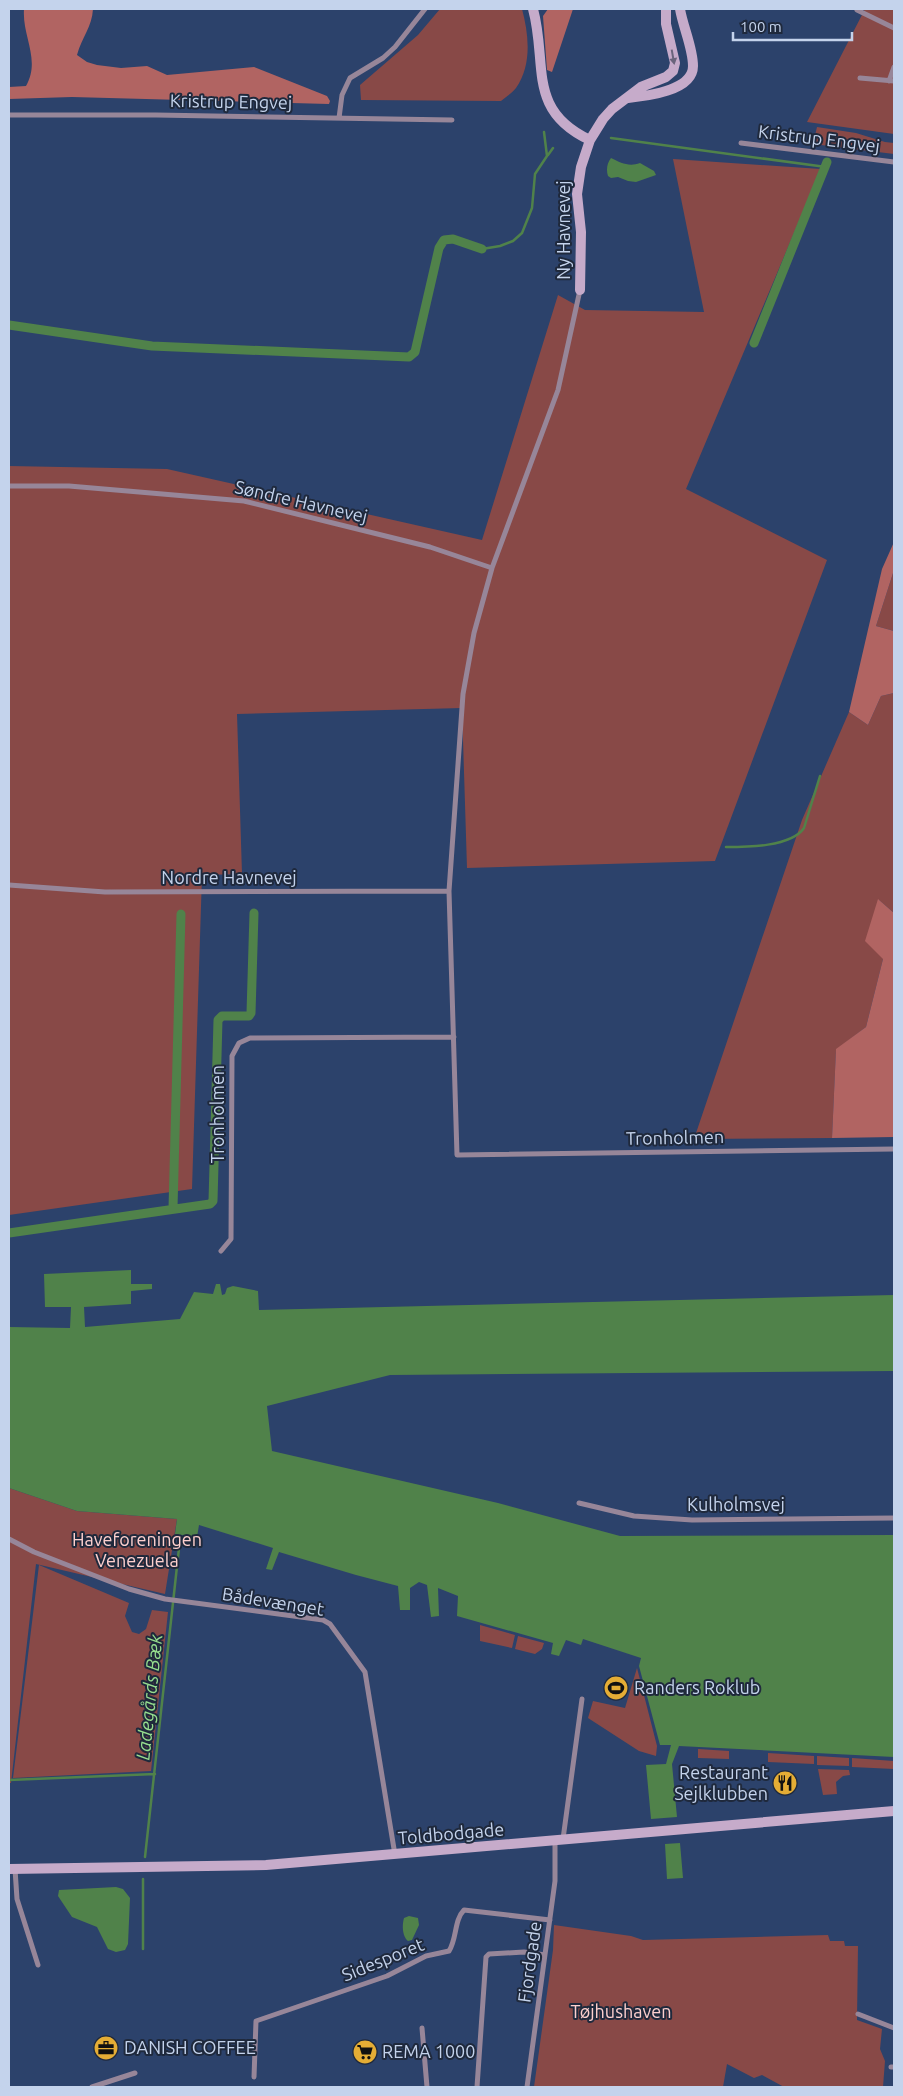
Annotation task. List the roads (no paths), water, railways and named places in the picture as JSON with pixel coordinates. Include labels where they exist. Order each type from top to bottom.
[{"type":"street","points":[[339,118],[342,94],[350,78],[383,58],[425,9]]},
{"type":"street","points":[[533,9],[538,28],[542,84],[547,101],[559,119],[568,128],[590,140]]},
{"type":"street","name":"Ny Havnevej","points":[[580,290],[581,232],[576,194],[581,167],[590,140],[603,119],[612,109],[640,87],[666,77],[674,67],[666,24],[666,9]]},
{"type":"street","name":"Ny Havnevej","points":[[628,98],[647,96],[679,86],[689,80],[693,64],[680,9]]},
{"type":"street","points":[[857,10],[894,28]]},
{"type":"street","points":[[860,78],[891,81],[894,67]]},
{"type":"street","name":"Kristrup Engvej","points":[[9,115],[156,115],[452,120]]},
{"type":"street","name":"Kristrup Engvej","points":[[741,143],[894,162]]},
{"type":"street","points":[[454,1037],[449,891],[463,694],[474,633],[492,568],[558,390],[580,290]]},
{"type":"street","name":"Søndre Havnevej","points":[[9,486],[70,486],[244,501],[430,547],[492,568]]},
{"type":"street","name":"Nordre Havnevej","points":[[9,885],[105,892],[449,891]]},
{"type":"street","name":"Tronholmen","points":[[221,1251],[231,1239],[232,1056],[239,1043],[250,1038],[454,1037],[457,1155],[894,1149]]},
{"type":"street","name":"Kulholmsvej","points":[[579,1503],[634,1516],[692,1520],[894,1518]]},
{"type":"street","name":"Bådevænget","points":[[9,1539],[51,1559],[129,1589],[164,1599],[322,1620],[330,1624],[365,1672],[395,1855]]},
{"type":"street","name":"Fjordgade","points":[[527,2087],[559,1840],[582,1699]]},
{"type":"street","name":"Toldbodgade","points":[[12,1869],[266,1865],[894,1811]]},
{"type":"street","points":[[12,1869],[17,1899],[38,1965]]},
{"type":"street","name":"Sidesporet","points":[[254,2077],[256,2021],[387,1976],[426,1956],[449,1951],[454,1944],[460,1915],[464,1910],[550,1920]]},
{"type":"street","points":[[477,2087],[486,1957],[489,1954],[524,1952],[545,1955]]},
{"type":"street","points":[[858,2014],[894,2028]]},
{"type":"street","points":[[422,2028],[427,2087]]},
{"type":"street","points":[[92,2087],[135,2073]]},
{"type":"waterway","points":[[482,249],[500,246],[513,241],[522,233],[532,208],[535,174],[547,156],[544,132]]},
{"type":"waterway","points":[[611,138],[826,167]]},
{"type":"waterway","points":[[548,155],[553,148]]},
{"type":"waterway","points":[[754,343],[827,162]]},
{"type":"waterway","points":[[9,325],[152,346],[409,357],[415,352],[439,248],[444,240],[453,239],[482,249]]},
{"type":"waterway","points":[[726,847],[768,845],[789,839],[798,834],[804,828],[820,776]]},
{"type":"waterway","points":[[9,1233],[210,1204],[213,1201],[218,1020],[222,1016],[249,1016],[251,1013],[254,913]]},
{"type":"waterway","points":[[173,1208],[181,914]]},
{"type":"waterway","name":"Ladegårds Bæk","points":[[145,1857],[180,1539]]},
{"type":"waterway","points":[[9,1780],[155,1774]]},
{"type":"waterway","name":"Ladegårds Bæk","points":[[143,1879],[143,1949]]},
{"type":"place","name":"Randers Roklub","points":[[616,1688]]},
{"type":"place","name":"Restaurant Sejlklubben","points":[[785,1783]]},
{"type":"place","name":"DANISH COFFEE","points":[[106,2048]]},
{"type":"place","name":"REMA 1000","points":[[365,2052]]},
{"type":"park label","name":"Haveforeningen Venezuela","points":[[137,1550]]},
{"type":"park label","name":"Tøjhushaven","points":[[621,2012]]}]
